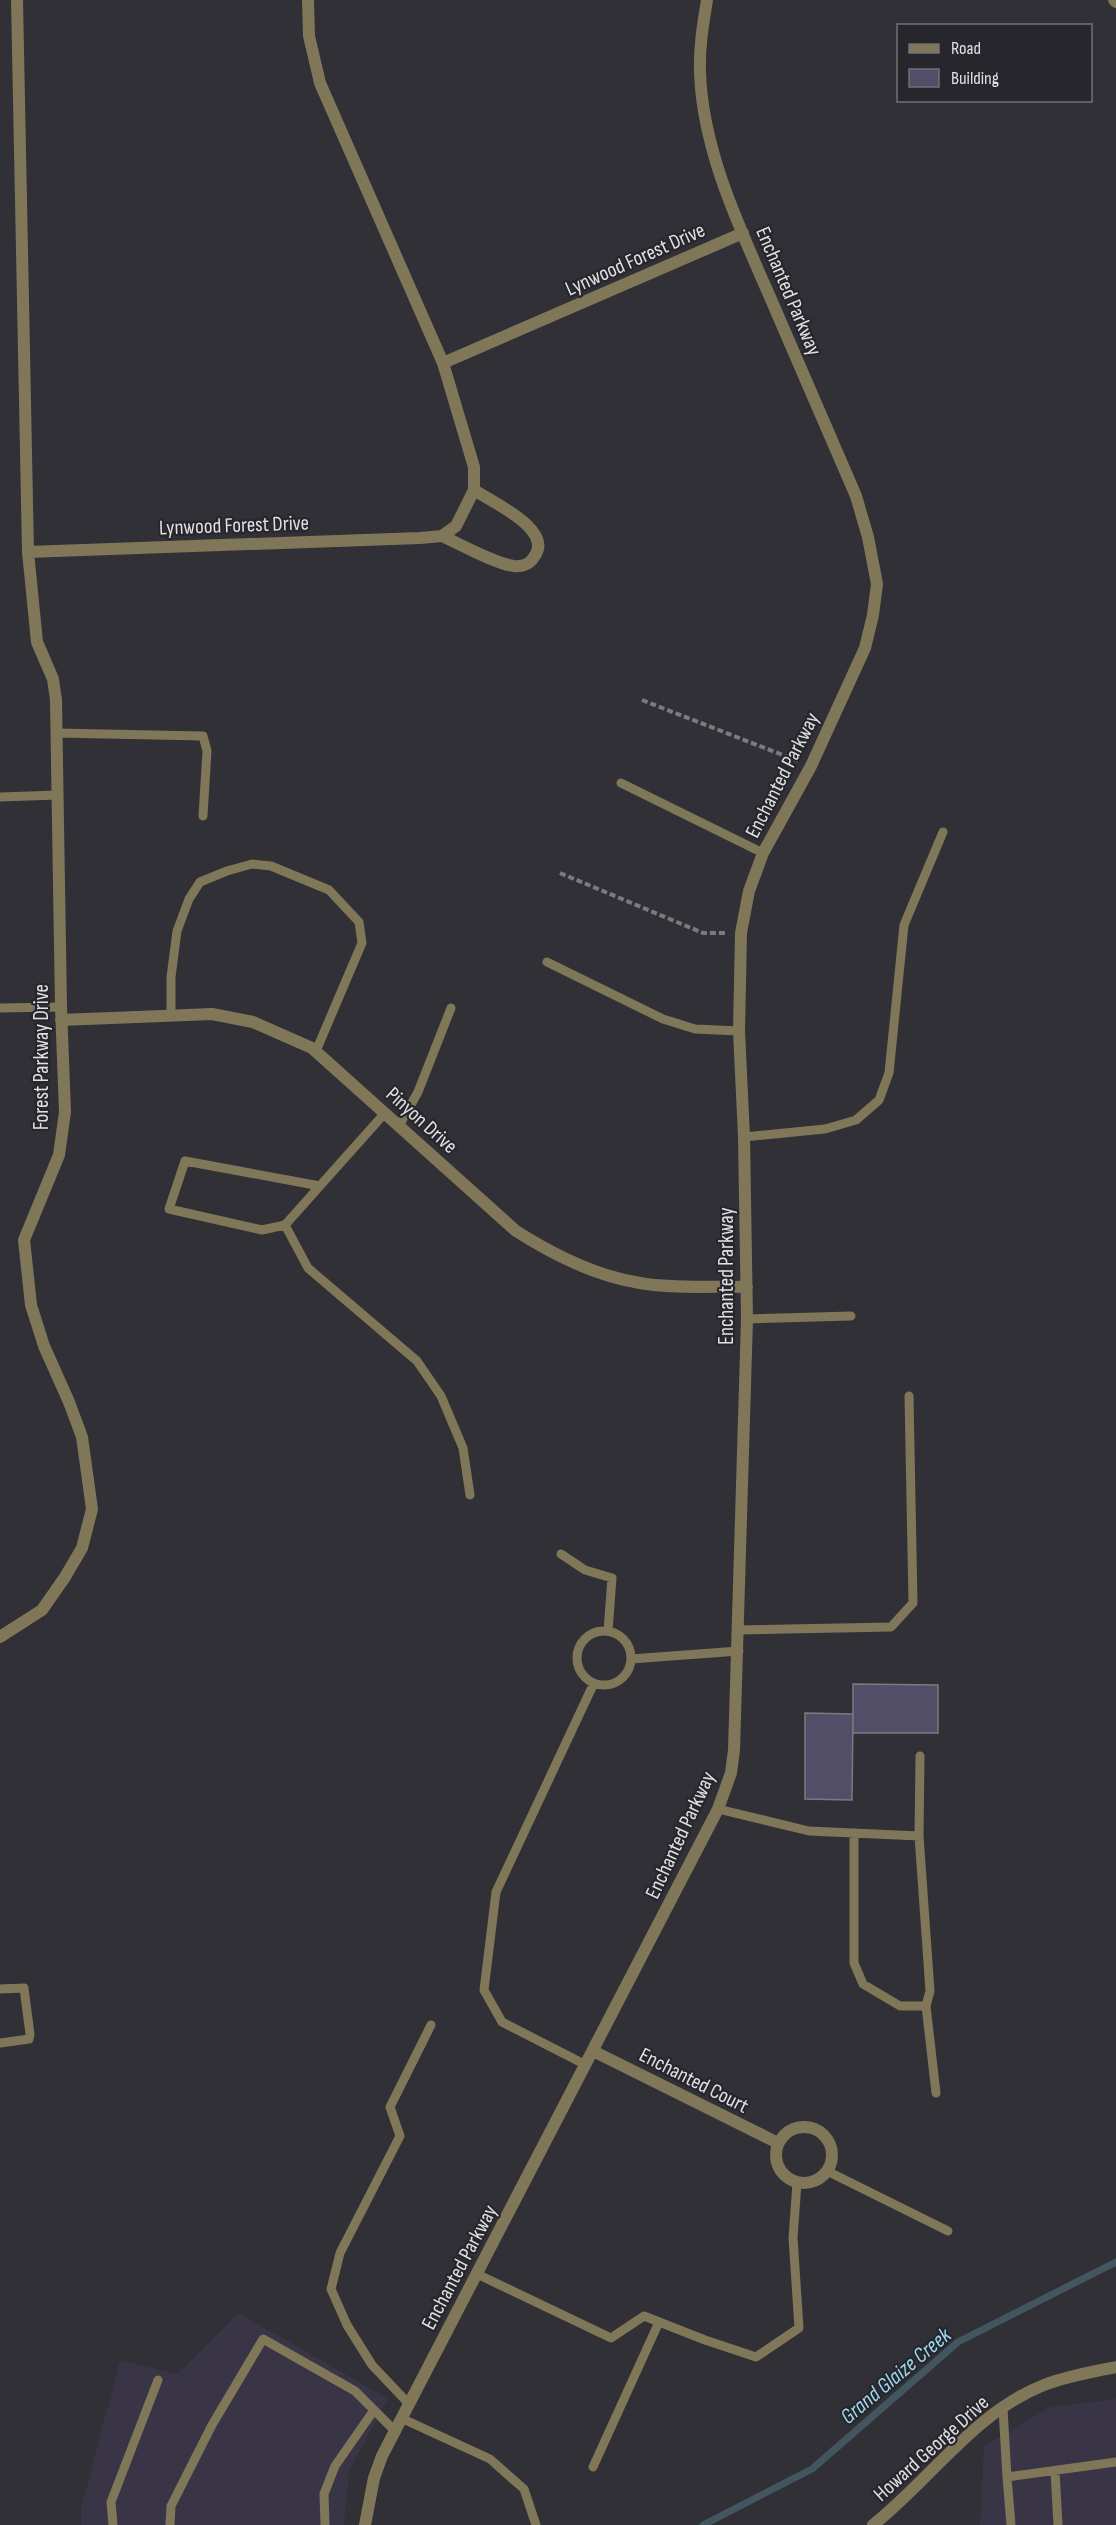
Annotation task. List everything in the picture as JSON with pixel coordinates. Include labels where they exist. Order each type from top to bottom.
[{"type":"street","points":[[17,0],[28,552]]},
{"type":"street","points":[[308,0],[309,36],[320,83],[443,363],[474,467],[474,490],[456,525],[442,536]]},
{"type":"street","name":"Enchanted Parkway","points":[[364,2525],[374,2478],[382,2456],[718,1809],[731,1773],[739,1651],[747,1318],[744,1137],[739,1031],[741,933],[749,891],[763,854],[811,766],[865,648],[877,584],[868,537],[856,496],[743,233],[715,159],[705,115],[700,73],[702,27],[707,0]]},
{"type":"street","name":"Lynwood Forest Drive","points":[[443,363],[743,233]]},
{"type":"street","name":"Lynwood Forest Drive","points":[[28,552],[442,536],[513,566],[528,564],[534,558],[539,545],[534,531],[474,490]]},
{"type":"street","name":"Forest Parkway Drive","points":[[0,1637],[42,1610],[82,1548],[92,1509],[82,1437],[44,1346],[31,1305],[24,1240],[59,1155],[65,1112],[61,1020],[56,700],[53,679],[37,642],[28,552]]},
{"type":"street","name":"Pinyon Drive","points":[[61,1020],[212,1014],[253,1022],[316,1051],[516,1231],[545,1250],[602,1274],[641,1284],[747,1287]]},
{"type":"street","name":"Enchanted Court","points":[[594,2051],[778,2143]]},
{"type":"street","points":[[811,2128],[820,2132],[830,2144],[832,2154],[827,2171],[817,2181],[808,2184],[788,2179],[780,2172],[776,2163],[778,2143],[783,2135],[791,2129],[811,2128]]},
{"type":"street","name":"Howard George Drive","points":[[873,2525],[972,2431],[1003,2409],[1043,2385],[1116,2367]]},
{"type":"lane","points":[[57,733],[203,736],[207,751],[203,816]]},
{"type":"lane","points":[[621,783],[763,854]]},
{"type":"lane","points":[[0,797],[58,795]]},
{"type":"lane","points":[[744,1137],[825,1129],[856,1120],[879,1100],[889,1073],[904,925],[943,832]]},
{"type":"lane","points":[[171,1014],[171,977],[177,931],[189,899],[200,882],[252,864],[271,866],[329,890],[359,922],[362,943],[316,1051]]},
{"type":"lane","points":[[547,962],[663,1019],[695,1029],[739,1031]]},
{"type":"lane","points":[[0,1008],[61,1007]]},
{"type":"lane","points":[[399,1126],[418,1092],[451,1008]]},
{"type":"lane","points":[[320,1186],[185,1161],[169,1209],[262,1230],[285,1225],[320,1186],[385,1113]]},
{"type":"lane","points":[[285,1225],[308,1268],[417,1361],[441,1396],[463,1448],[470,1495]]},
{"type":"lane","points":[[747,1318],[851,1316]]},
{"type":"lane","points":[[739,1630],[891,1627],[913,1603],[909,1396]]},
{"type":"lane","points":[[561,1554],[585,1570],[612,1578],[608,1631]]},
{"type":"lane","points":[[608,1631],[623,1638],[628,1645],[631,1659],[628,1671],[616,1683],[608,1685],[594,1683],[585,1677],[579,1670],[577,1653],[579,1645],[591,1634],[608,1631]]},
{"type":"lane","points":[[631,1659],[739,1651]]},
{"type":"lane","points":[[586,2065],[502,2022],[484,1990],[496,1892],[594,1683]]},
{"type":"lane","points":[[920,1756],[919,1836],[930,1990],[926,2006],[936,2093]]},
{"type":"lane","points":[[718,1809],[809,1831],[919,1836]]},
{"type":"lane","points":[[854,1833],[854,1963],[863,1984],[900,2006],[926,2006]]},
{"type":"lane","points":[[0,1989],[24,1988],[30,2034],[29,2039],[0,2043]]},
{"type":"lane","points":[[409,2404],[372,2365],[347,2325],[331,2289],[340,2253],[400,2136],[390,2107],[431,2025]]},
{"type":"lane","points":[[827,2171],[948,2232]]},
{"type":"lane","points":[[477,2274],[611,2338],[644,2316],[756,2357],[799,2328],[793,2238],[798,2183]]},
{"type":"lane","points":[[593,2467],[659,2322]]},
{"type":"lane","points":[[170,2525],[171,2506],[263,2339],[355,2391],[395,2431]]},
{"type":"lane","points":[[113,2525],[111,2502],[158,2380]]},
{"type":"lane","points":[[1003,2409],[1011,2525]]},
{"type":"lane","points":[[325,2525],[324,2494],[335,2466],[374,2410]]},
{"type":"lane","points":[[401,2418],[490,2459],[524,2489],[536,2525]]},
{"type":"lane","points":[[1008,2477],[1116,2462]]},
{"type":"lane","points":[[1055,2471],[1058,2525]]},
{"type":"path","points":[[642,700],[811,766]]},
{"type":"path","points":[[560,873],[703,933],[741,933]]},
{"type":"shaded area","points":[[239,2313],[388,2399],[349,2471],[344,2525],[81,2525],[81,2509],[120,2360],[177,2374]]},
{"type":"shaded area","points":[[1116,2399],[1116,2525],[980,2525],[984,2446],[1050,2407]]},
{"type":"building","points":[[853,1684],[938,1685],[938,1733],[853,1733]]},
{"type":"building","points":[[805,1713],[853,1714],[852,1800],[805,1799]]},
{"type":"waterway","name":"Grand Glaize Creek","points":[[703,2525],[812,2469],[958,2342],[1116,2262]]}]
